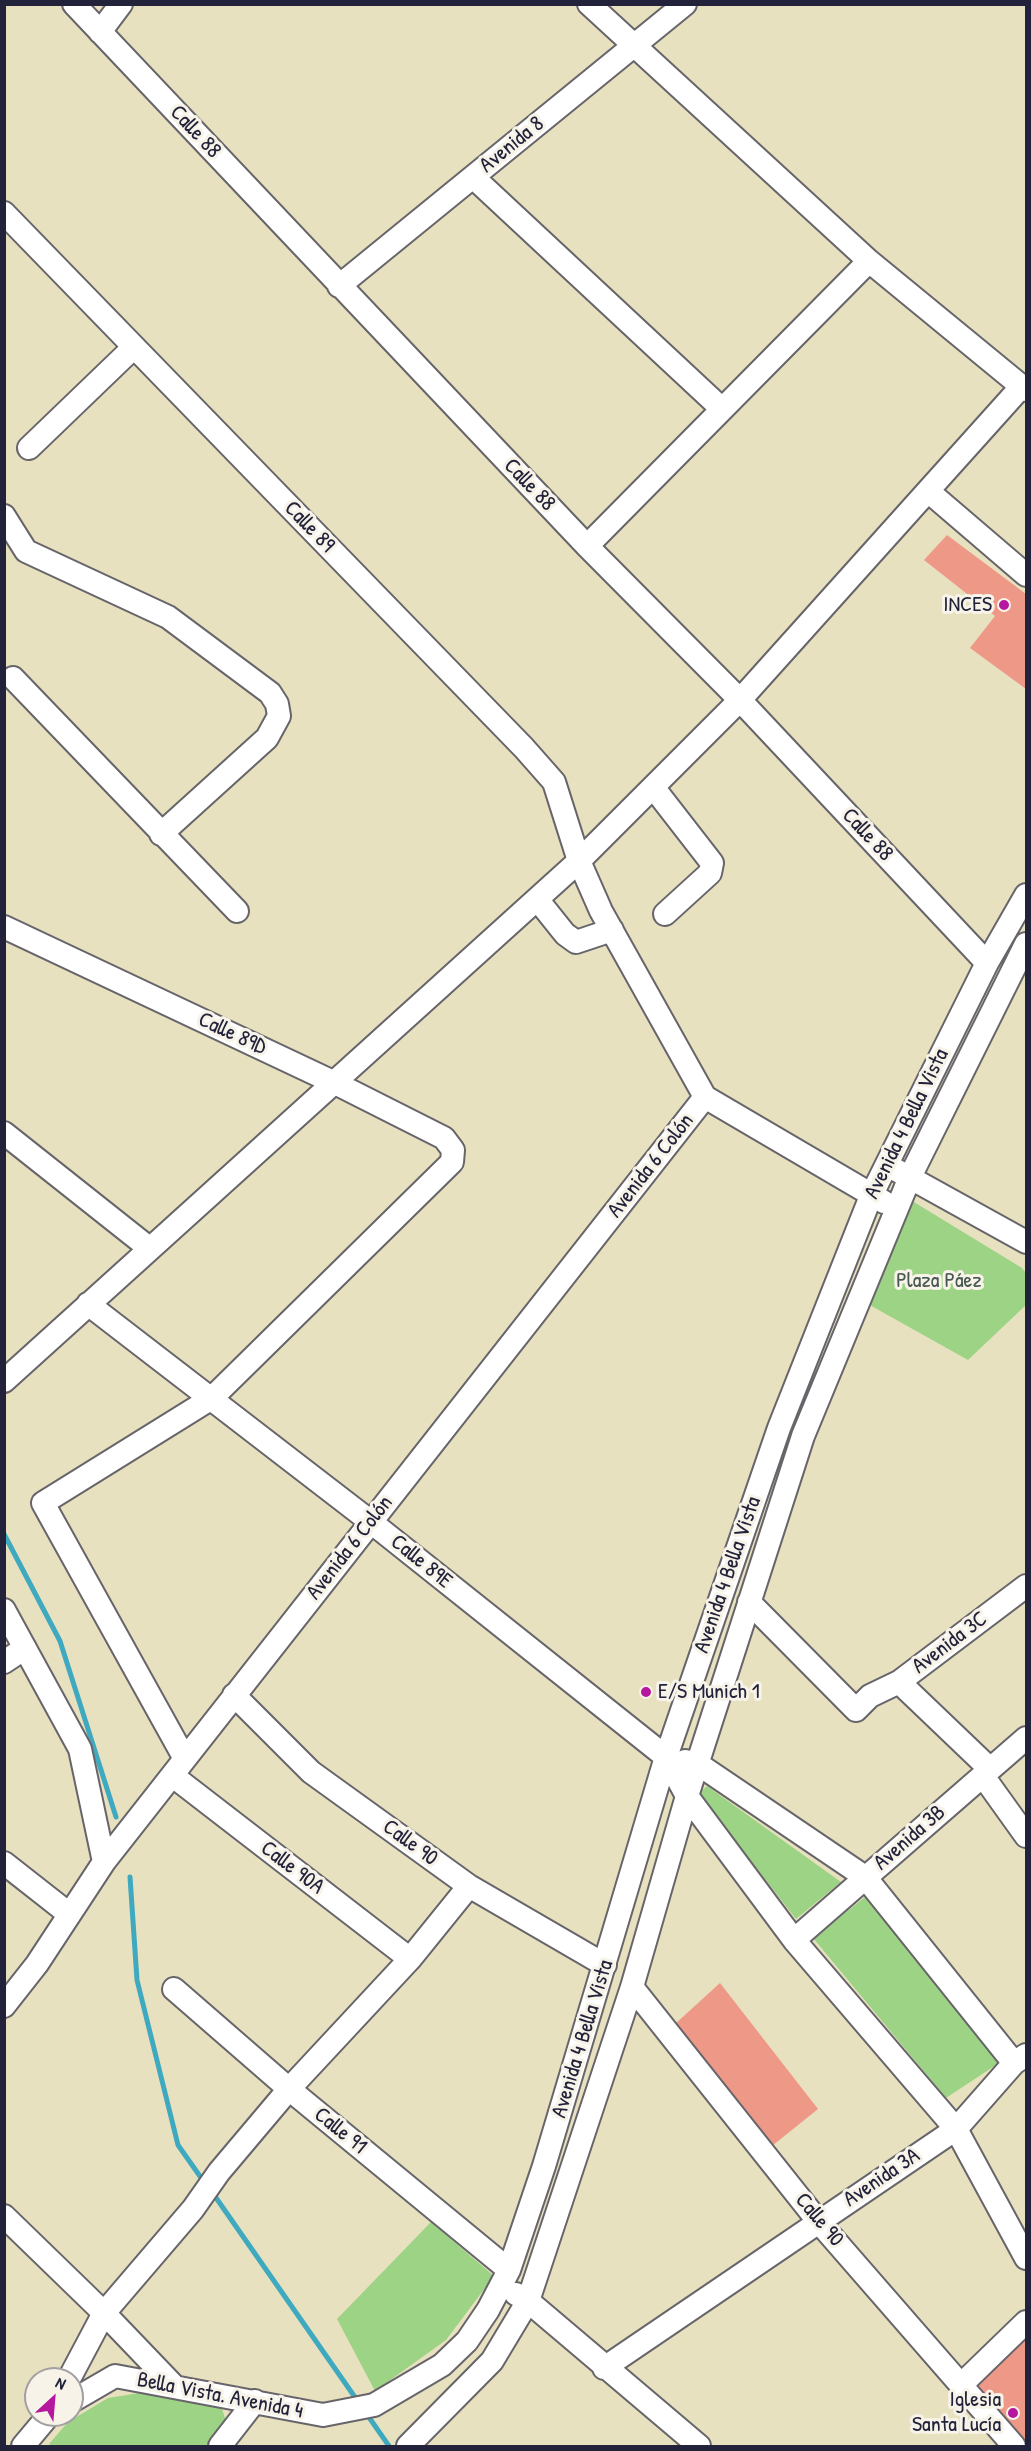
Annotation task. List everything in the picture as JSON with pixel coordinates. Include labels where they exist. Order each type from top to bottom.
[{"type":"street","name":"Calle 88","points":[[74,4],[339,286],[587,546],[740,700],[987,963]]},
{"type":"street","points":[[100,32],[121,4]]},
{"type":"street","points":[[4,1381],[579,861],[740,700],[1024,388],[869,261],[588,4]]},
{"type":"street","name":"Avenida 8","points":[[339,286],[685,4]]},
{"type":"street","points":[[472,177],[722,409]]},
{"type":"street","name":"Calle 89","points":[[4,213],[554,782],[579,861],[612,930],[705,1097]]},
{"type":"street","points":[[587,546],[869,261]]},
{"type":"street","points":[[29,448],[134,347]]},
{"type":"street","points":[[928,491],[1026,575]]},
{"type":"street","points":[[4,516],[26,551],[168,617],[270,693],[277,704],[279,716],[267,738],[161,834]]},
{"type":"street","points":[[13,678],[237,911]]},
{"type":"street","points":[[653,787],[712,862],[710,873],[665,914]]},
{"type":"street","name":"Avenida 4 Bella Vista","points":[[374,2404],[442,2365],[467,2341],[505,2278],[544,2166],[666,1757],[778,1428],[871,1196],[987,963],[1026,895]]},
{"type":"street","points":[[537,899],[565,934],[576,942],[612,930]]},
{"type":"street","name":"Calle 89D","points":[[4,927],[335,1083],[444,1138],[453,1150],[452,1162],[212,1398]]},
{"type":"street","name":"Avenida 4 Bella Vista","points":[[415,2439],[478,2379],[492,2361],[528,2301],[632,1987],[687,1796],[803,1436],[910,1177],[1026,944]]},
{"type":"street","points":[[705,1097],[871,1196],[896,1208]]},
{"type":"street","name":"Avenida 6 Colón","points":[[4,2006],[37,1964],[104,1862],[705,1097]]},
{"type":"street","points":[[4,1133],[149,1248]]},
{"type":"street","points":[[887,1165],[1026,1242]]},
{"type":"street","name":"Calle 89E","points":[[88,1304],[371,1522],[666,1757]]},
{"type":"street","points":[[179,1768],[43,1503],[212,1398]]},
{"type":"street","name":"Avenida 3C","points":[[750,1602],[856,1710],[870,1696],[899,1682],[1026,1586]]},
{"type":"street","points":[[4,1610],[80,1749],[104,1862]]},
{"type":"street","points":[[4,1662],[25,1648]]},
{"type":"street","points":[[899,1682],[986,1772],[1026,1836]]},
{"type":"street","name":"Calle 90","points":[[234,1695],[311,1772],[469,1886],[605,1965]]},
{"type":"street","name":"Avenida 3B","points":[[794,1940],[1026,1738]]},
{"type":"street","points":[[666,1757],[698,1764],[865,1877],[1020,2059]]},
{"type":"street","points":[[666,1757],[687,1796],[794,1940],[956,2129],[1026,2258]]},
{"type":"street","name":"Calle 90A","points":[[179,1768],[410,1959]]},
{"type":"street","points":[[4,1863],[69,1914]]},
{"type":"street","points":[[75,2367],[104,2313],[193,2209],[219,2172],[289,2089],[410,1959],[469,1886]]},
{"type":"street","name":"Calle 90","points":[[632,1987],[818,2221],[1014,2446]]},
{"type":"street","name":"Calle 91","points":[[174,1989],[505,2278],[604,2368],[699,2446]]},
{"type":"street","name":"Avenida 3A","points":[[604,2368],[956,2129],[1020,2059]]},
{"type":"street","points":[[4,2216],[104,2313],[172,2385]]},
{"type":"street","points":[[961,2385],[1026,2322]]},
{"type":"street","name":"Bella Vista. Avenida 4","points":[[84,2394],[115,2376],[322,2415],[374,2404]]},
{"type":"street","points":[[220,2446],[255,2401]]},
{"type":"street","points":[[23,2446],[40,2427]]},
{"type":"green space","name":"Plaza Páez","points":[[909,1199],[1022,1268],[1026,1273],[1026,1305],[968,1360],[859,1299]]},
{"type":"green space","points":[[707,1786],[841,1882],[796,1919],[698,1794]]},
{"type":"green space","points":[[865,1897],[999,2063],[946,2098],[813,1938]]},
{"type":"green space","points":[[431,2222],[494,2276],[446,2340],[375,2391],[337,2319]]},
{"type":"green space","points":[[152,2391],[195,2396],[222,2409],[227,2424],[210,2446],[52,2446],[49,2444],[64,2427],[84,2427],[84,2412],[108,2398]]},
{"type":"building","name":"INCES","points":[[947,535],[1026,594],[1026,689],[970,648],[995,616],[924,560]]},
{"type":"building","points":[[720,1983],[818,2109],[772,2146],[675,2024]]},
{"type":"building","name":"Iglesia Santa Lucía","points":[[1026,2332],[1026,2441],[971,2384]]},
{"type":"waterway","points":[[4,1534],[60,1641],[116,1817]]},
{"type":"waterway","points":[[130,1877],[137,1980],[178,2145],[204,2182]]},
{"type":"waterway","points":[[212,2192],[359,2403]]},
{"type":"waterway","points":[[366,2413],[389,2446]]},
{"type":"place","name":"INCES","points":[[1004,605]]},
{"type":"place","name":"E/S Munich 1","points":[[646,1692]]},
{"type":"place","name":"Iglesia Santa Lucía","points":[[1013,2413]]}]
